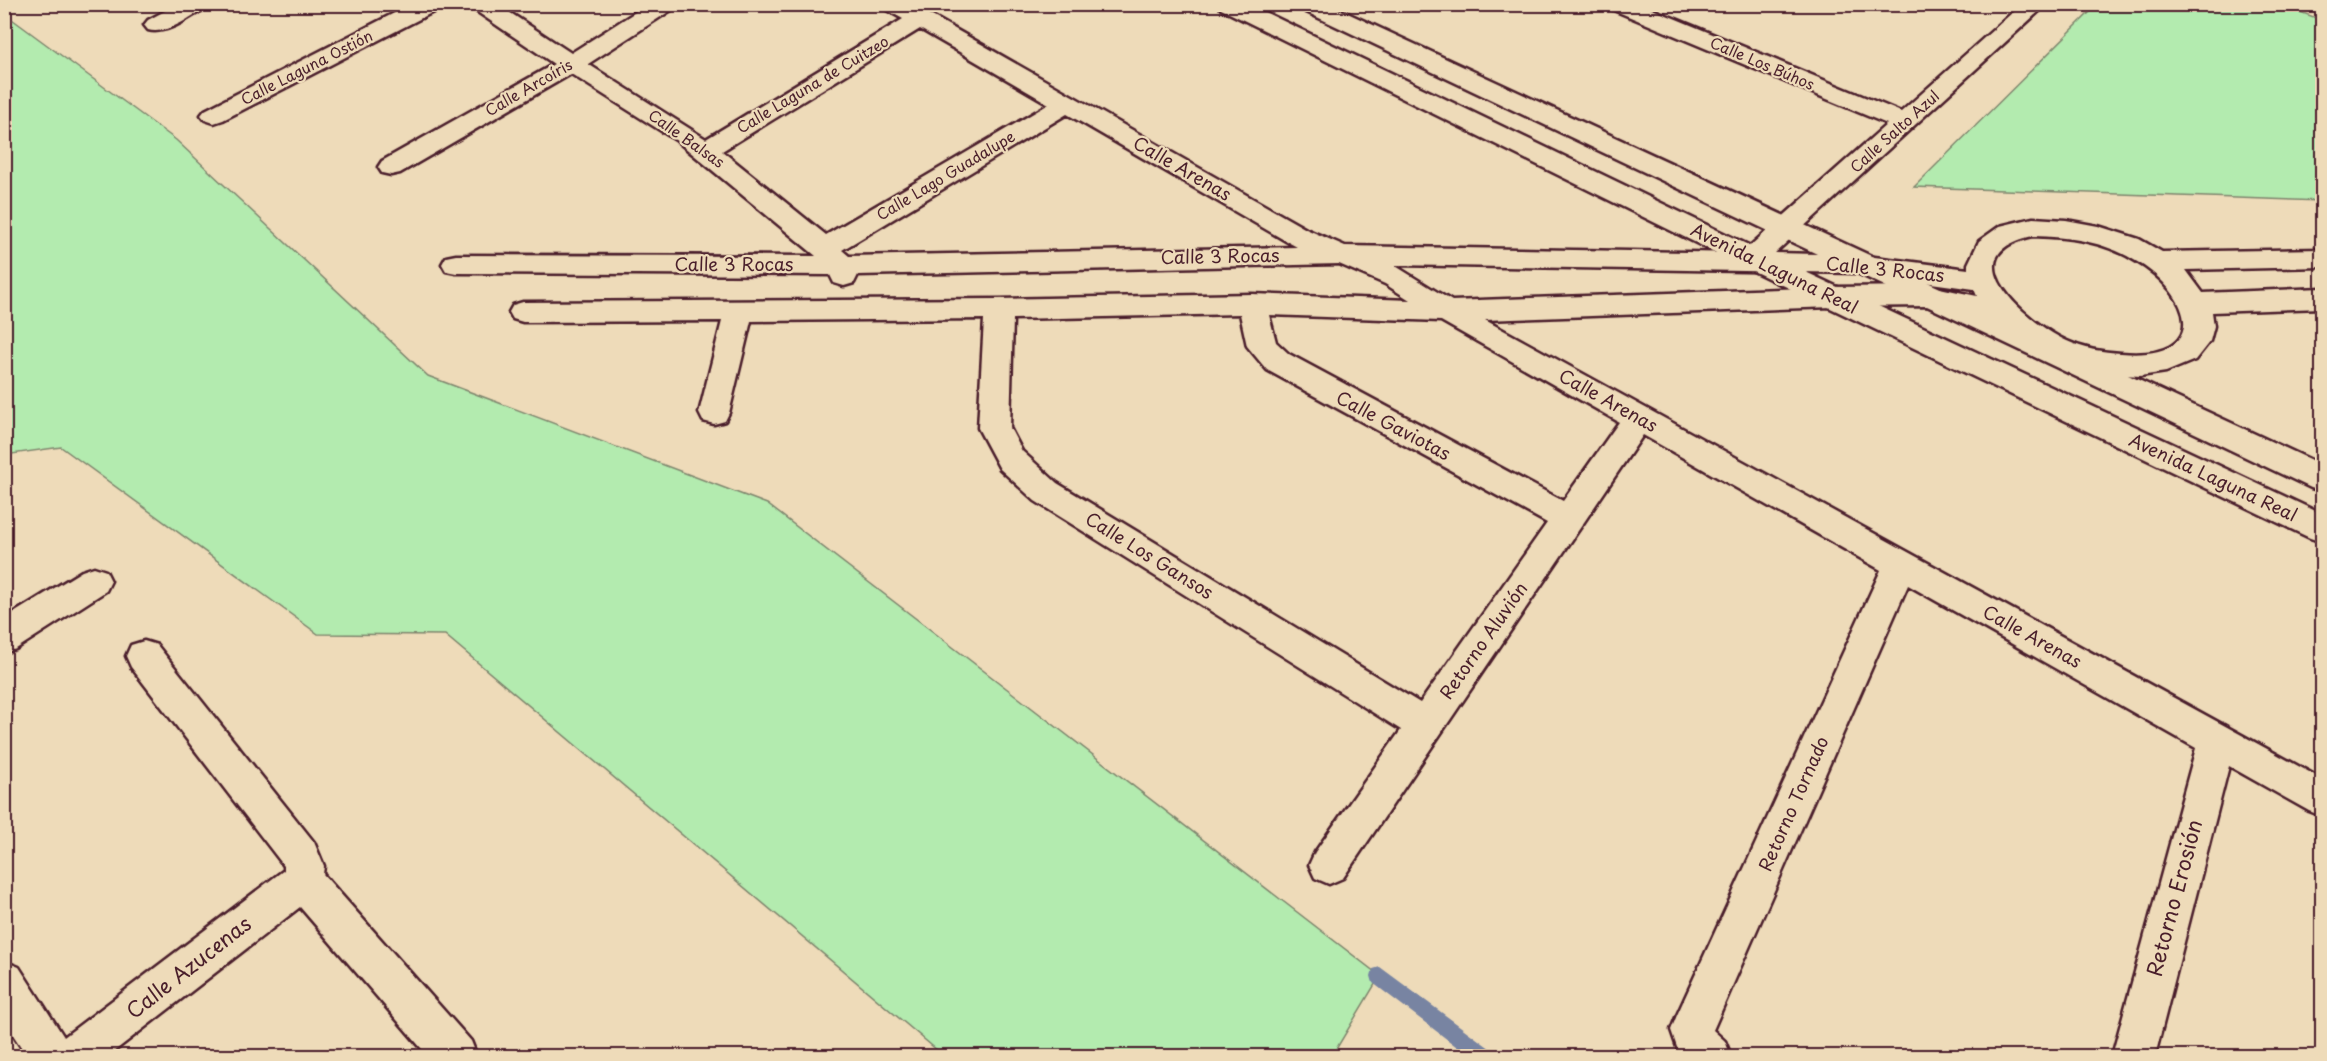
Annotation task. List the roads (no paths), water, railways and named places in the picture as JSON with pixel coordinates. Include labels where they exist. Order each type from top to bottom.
[{"type":"street","points":[[156,25],[196,4]]},
{"type":"street","name":"Calle Laguna Ostión","points":[[214,114],[431,4]]},
{"type":"street","name":"Calle Balsas","points":[[481,4],[706,150],[833,257]]},
{"type":"street","name":"Calle Arcoíris","points":[[391,167],[571,64],[665,4]]},
{"type":"street","name":"Calle Arenas","points":[[893,4],[1296,235],[1336,255],[1370,266],[1412,286],[1446,311],[2322,799]]},
{"type":"street","name":"Avenida Laguna Real","points":[[1228,4],[1754,260],[2322,529]]},
{"type":"street","points":[[1308,4],[1786,230],[2322,479]]},
{"type":"street","name":"Calle Salto Azul","points":[[1754,260],[2036,4]]},
{"type":"street","name":"Calle Los Búhos","points":[[1621,5],[1905,123]]},
{"type":"street","name":"Calle Laguna de Cuitzeo","points":[[706,150],[920,20]]},
{"type":"street","name":"Calle Lago Guadalupe","points":[[833,257],[1068,103]]},
{"type":"street","points":[[2033,227],[2063,227],[2096,233],[2128,244],[2158,261],[2174,274],[2197,303],[2201,324],[2196,342],[2180,356],[2155,364],[2124,365],[2090,360],[2056,348],[2035,337],[2002,311],[1983,281],[1982,261],[1990,245],[2008,233],[2033,227]]},
{"type":"street","name":"Calle 3 Rocas","points":[[456,264],[833,257],[1336,255],[1754,260],[1859,264],[1983,281]]},
{"type":"street","points":[[833,257],[851,309]]},
{"type":"street","points":[[2158,261],[2322,258]]},
{"type":"street","name":"Calle 3 Rocas","points":[[523,312],[999,309],[1252,304],[1446,311],[1832,297],[1930,296],[2002,311]]},
{"type":"street","points":[[2197,303],[2322,298]]},
{"type":"street","name":"Calle Gaviotas","points":[[1252,304],[1262,346],[1278,362],[1568,519]]},
{"type":"street","points":[[714,413],[739,309]]},
{"type":"street","name":"Calle Los Gansos","points":[[999,309],[994,428],[1011,460],[1046,492],[1425,726]]},
{"type":"street","name":"Retorno Aluvión","points":[[1329,865],[1638,418]]},
{"type":"street","name":"Retorno Tornado","points":[[1703,1050],[1692,1030],[1901,564]]},
{"type":"street","points":[[4,638],[94,581]]},
{"type":"street","points":[[144,656],[300,855],[304,866],[303,880],[456,1056]]},
{"type":"street","name":"Retorno Erosión","points":[[2133,1056],[2217,740]]},
{"type":"street","name":"Calle Azucenas","points":[[74,1056],[303,880]]},
{"type":"street","points":[[4,982],[51,1056]]},
{"type":"waterway","points":[[1380,976],[1484,1056]]}]
